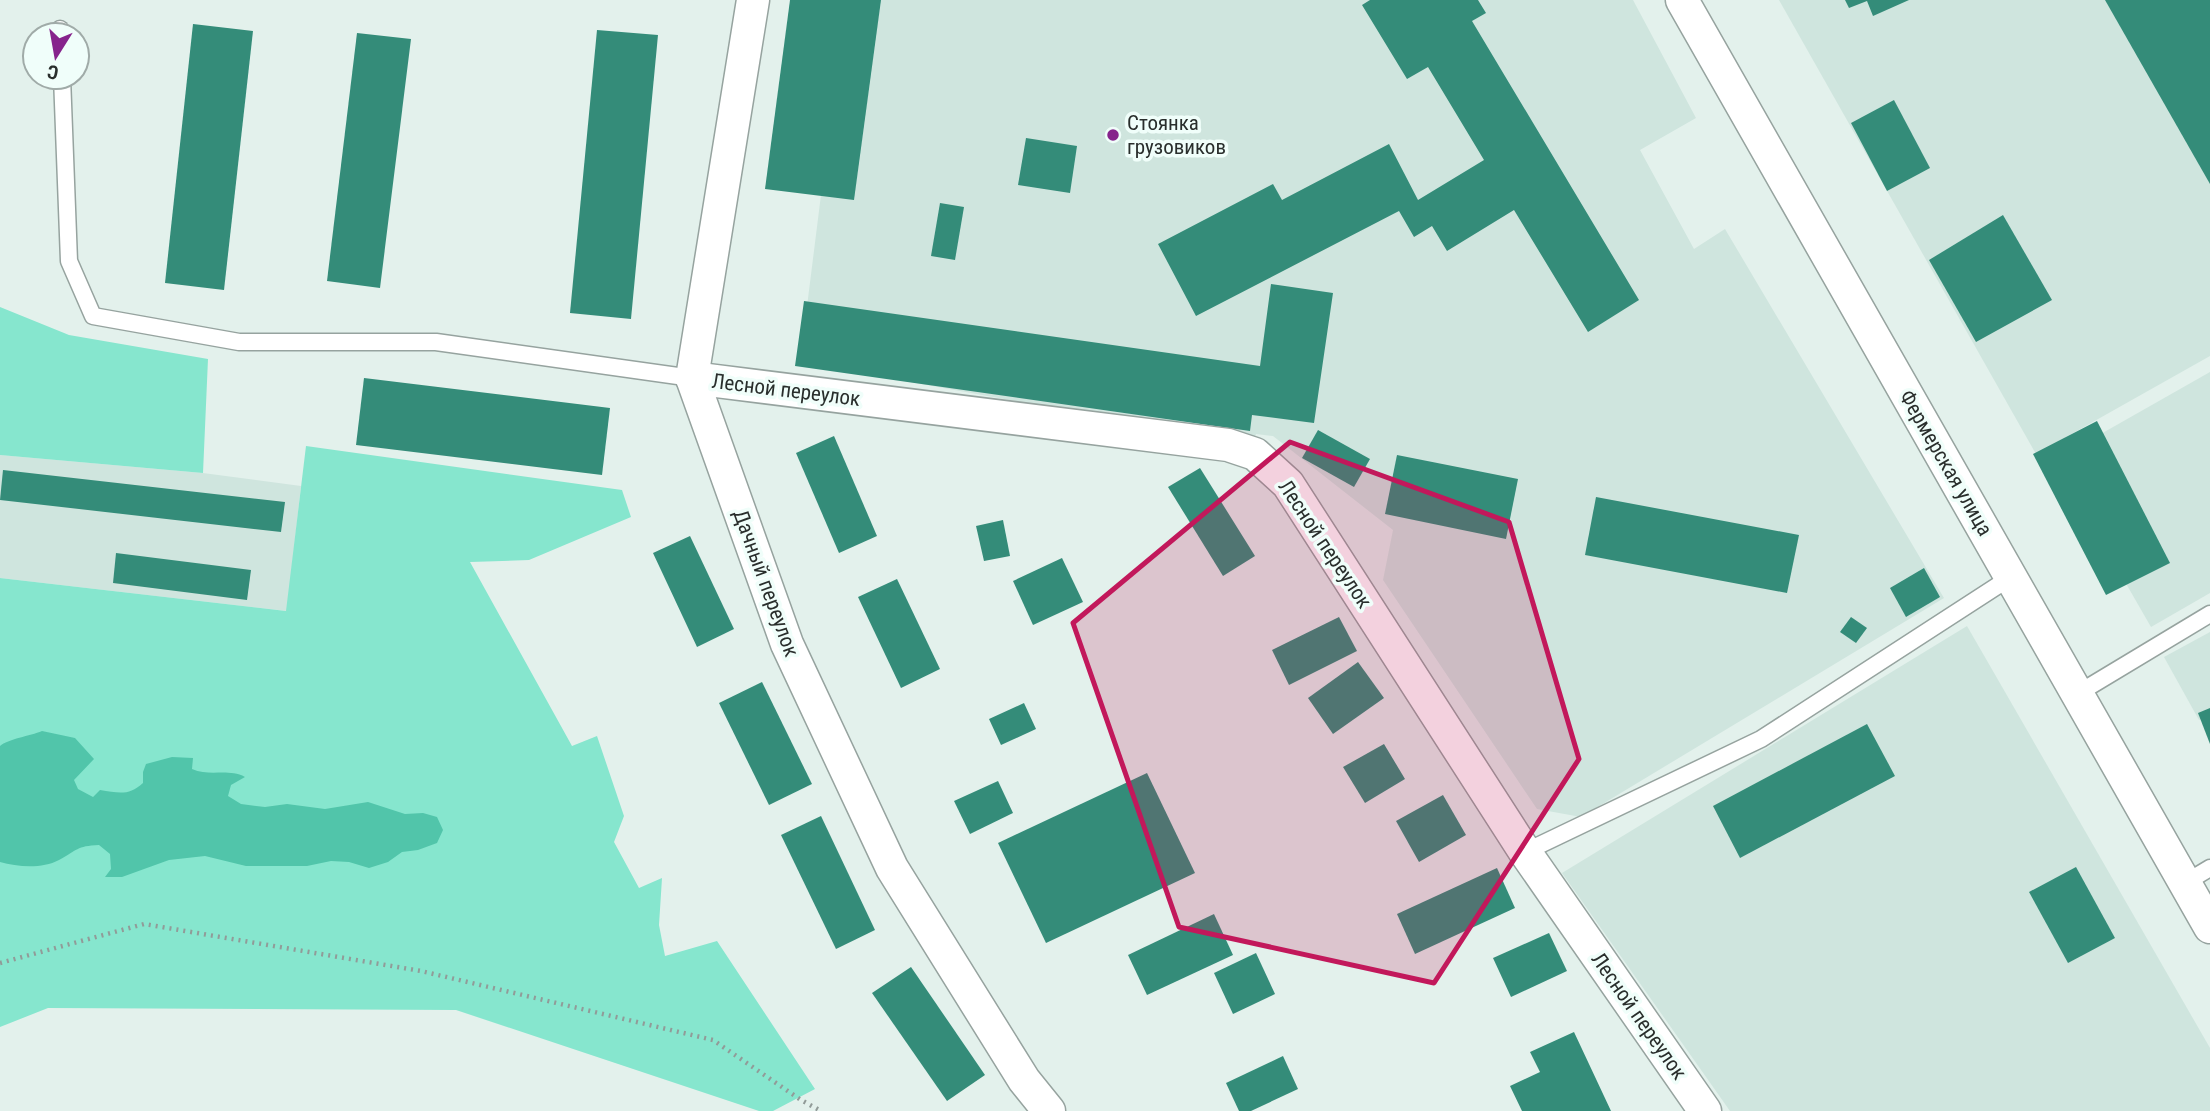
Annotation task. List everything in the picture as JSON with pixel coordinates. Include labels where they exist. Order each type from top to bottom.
[{"type":"street","name":"Дачный переулок","points":[[753,0],[692,378],[787,644],[892,868],[1024,1080],[1049,1111]]},
{"type":"street","name":"Фермерская улица","points":[[1682,0],[2077,694],[2198,876],[2210,927]]},
{"type":"street","name":"Лесной переулок","points":[[692,378],[1228,445],[1255,454],[1289,484],[1525,852],[1705,1111]]},
{"type":"lane","points":[[63,91],[69,261],[93,316],[239,342],[436,342],[692,378]]},
{"type":"lane","points":[[1525,852],[1761,739],[2011,577]]},
{"type":"lane","points":[[2077,694],[2210,614]]},
{"type":"path","points":[[0,963],[144,924],[421,971],[713,1040],[821,1111]]},
{"type":"highlighted area","points":[[1290,442],[1509,522],[1579,759],[1434,983],[1179,927],[1073,623]]},
{"type":"shaded area","points":[[790,0],[1633,0],[1696,118],[1640,150],[1694,249],[1725,229],[1944,598],[1581,817],[1537,809],[1383,580],[1393,530],[1273,436],[1256,434],[1252,444],[800,362],[821,195]]},
{"type":"shaded area","points":[[1779,0],[2210,0],[2210,356],[2036,454]]},
{"type":"shaded area","points":[[0,307],[69,335],[208,359],[203,473],[0,455]]},
{"type":"shaded area","points":[[2210,372],[2210,593],[2151,627],[2055,460]]},
{"type":"shaded area","points":[[306,446],[622,490],[631,517],[529,560],[470,562],[572,746],[597,736],[624,816],[614,842],[639,888],[662,878],[659,925],[665,956],[717,941],[815,1089],[773,1111],[759,1111],[456,1010],[48,1008],[0,1027],[0,578],[286,611]]},
{"type":"shaded area","points":[[0,455],[203,473],[301,486],[287,611],[0,578]]},
{"type":"shaded area","points":[[1967,626],[2210,1048],[2210,1111],[1730,1111],[1562,873]]},
{"type":"shaded area","points":[[2210,632],[2210,713],[2199,720],[2164,657]]},
{"type":"shaded area","points":[[42,731],[75,738],[94,759],[74,780],[78,789],[93,797],[100,790],[123,792],[138,787],[143,783],[146,764],[172,757],[193,758],[192,769],[245,777],[231,785],[228,796],[241,804],[265,807],[287,804],[325,809],[368,802],[405,814],[423,813],[437,817],[443,830],[437,843],[402,852],[388,862],[369,868],[349,862],[331,861],[307,866],[246,866],[205,856],[169,860],[122,877],[105,877],[111,869],[110,854],[99,845],[81,848],[45,865],[22,866],[0,862],[0,746]]},
{"type":"building","points":[[790,0],[881,0],[854,200],[765,189]]},
{"type":"building","points":[[1370,0],[1478,0],[1486,13],[1472,21],[1639,300],[1588,332],[1514,210],[1447,251],[1432,226],[1414,237],[1399,211],[1196,316],[1158,244],[1273,184],[1282,200],[1389,144],[1418,200],[1484,160],[1428,67],[1407,79],[1362,5]]},
{"type":"building","points":[[1845,0],[1909,0],[1873,16],[1867,1],[1849,8]]},
{"type":"building","points":[[2105,0],[2210,0],[2210,184]]},
{"type":"building","points":[[193,24],[253,31],[224,290],[165,283]]},
{"type":"building","points":[[597,30],[658,35],[631,319],[570,313]]},
{"type":"building","points":[[357,33],[411,39],[380,288],[327,281]]},
{"type":"building","points":[[1894,100],[1930,168],[1887,191],[1851,123]]},
{"type":"building","points":[[1026,138],[1077,146],[1070,193],[1018,185]]},
{"type":"building","points":[[940,203],[964,207],[955,260],[931,256]]},
{"type":"building","points":[[2003,215],[2052,300],[1976,342],[1929,260]]},
{"type":"building","points":[[1271,284],[1333,293],[1314,423],[1252,415],[1250,431],[795,366],[804,301],[1260,366]]},
{"type":"building","points":[[364,378],[610,408],[602,475],[356,445]]},
{"type":"building","points":[[2097,421],[2170,563],[2106,595],[2033,454]]},
{"type":"building","points":[[1318,430],[1370,459],[1354,487],[1302,458]]},
{"type":"building","points":[[834,436],[877,536],[839,553],[796,453]]},
{"type":"building","points":[[1397,455],[1518,479],[1506,539],[1385,514]]},
{"type":"building","points":[[1200,468],[1255,556],[1223,576],[1168,487]]},
{"type":"building","points":[[3,470],[285,502],[281,532],[0,500]]},
{"type":"building","points":[[1596,497],[1799,535],[1787,593],[1585,555]]},
{"type":"building","points":[[1003,520],[1010,556],[984,561],[976,526]]},
{"type":"building","points":[[690,536],[734,629],[697,647],[653,553]]},
{"type":"building","points":[[116,553],[251,570],[247,600],[113,583]]},
{"type":"building","points":[[1062,558],[1083,602],[1033,625],[1013,581]]},
{"type":"building","points":[[1924,568],[1940,597],[1906,617],[1890,588]]},
{"type":"building","points":[[897,579],[940,669],[901,688],[858,597]]},
{"type":"building","points":[[1339,617],[1357,651],[1289,685],[1272,650]]},
{"type":"building","points":[[1851,617],[1867,628],[1856,643],[1840,632]]},
{"type":"building","points":[[1358,662],[1384,698],[1333,734],[1308,698]]},
{"type":"building","points":[[762,682],[812,784],[769,805],[719,703]]},
{"type":"building","points":[[1024,703],[1036,729],[1001,745],[989,719]]},
{"type":"building","points":[[2210,708],[2210,744],[2198,713]]},
{"type":"building","points":[[1867,724],[1895,776],[1740,858],[1713,806]]},
{"type":"building","points":[[1384,744],[1405,779],[1365,803],[1343,767]]},
{"type":"building","points":[[1147,773],[1195,873],[1046,943],[998,843]]},
{"type":"building","points":[[998,781],[1013,813],[970,834],[954,801]]},
{"type":"building","points":[[1443,795],[1466,835],[1419,862],[1396,821]]},
{"type":"building","points":[[821,816],[875,930],[836,949],[781,835]]},
{"type":"building","points":[[2076,867],[2115,938],[2068,963],[2029,892]]},
{"type":"building","points":[[1497,868],[1515,908],[1415,954],[1397,914]]},
{"type":"building","points":[[1214,914],[1233,955],[1147,995],[1128,955]]},
{"type":"building","points":[[1549,933],[1567,971],[1511,997],[1493,958]]},
{"type":"building","points":[[1256,953],[1275,994],[1233,1014],[1214,973]]},
{"type":"building","points":[[911,967],[985,1075],[947,1101],[872,993]]},
{"type":"building","points":[[1574,1032],[1611,1111],[1522,1111],[1510,1086],[1540,1072],[1530,1052]]},
{"type":"building","points":[[1283,1056],[1298,1089],[1251,1111],[1239,1111],[1226,1083]]},
{"type":"place","name":"Стоянка грузовиков","points":[[1113,135]]}]
